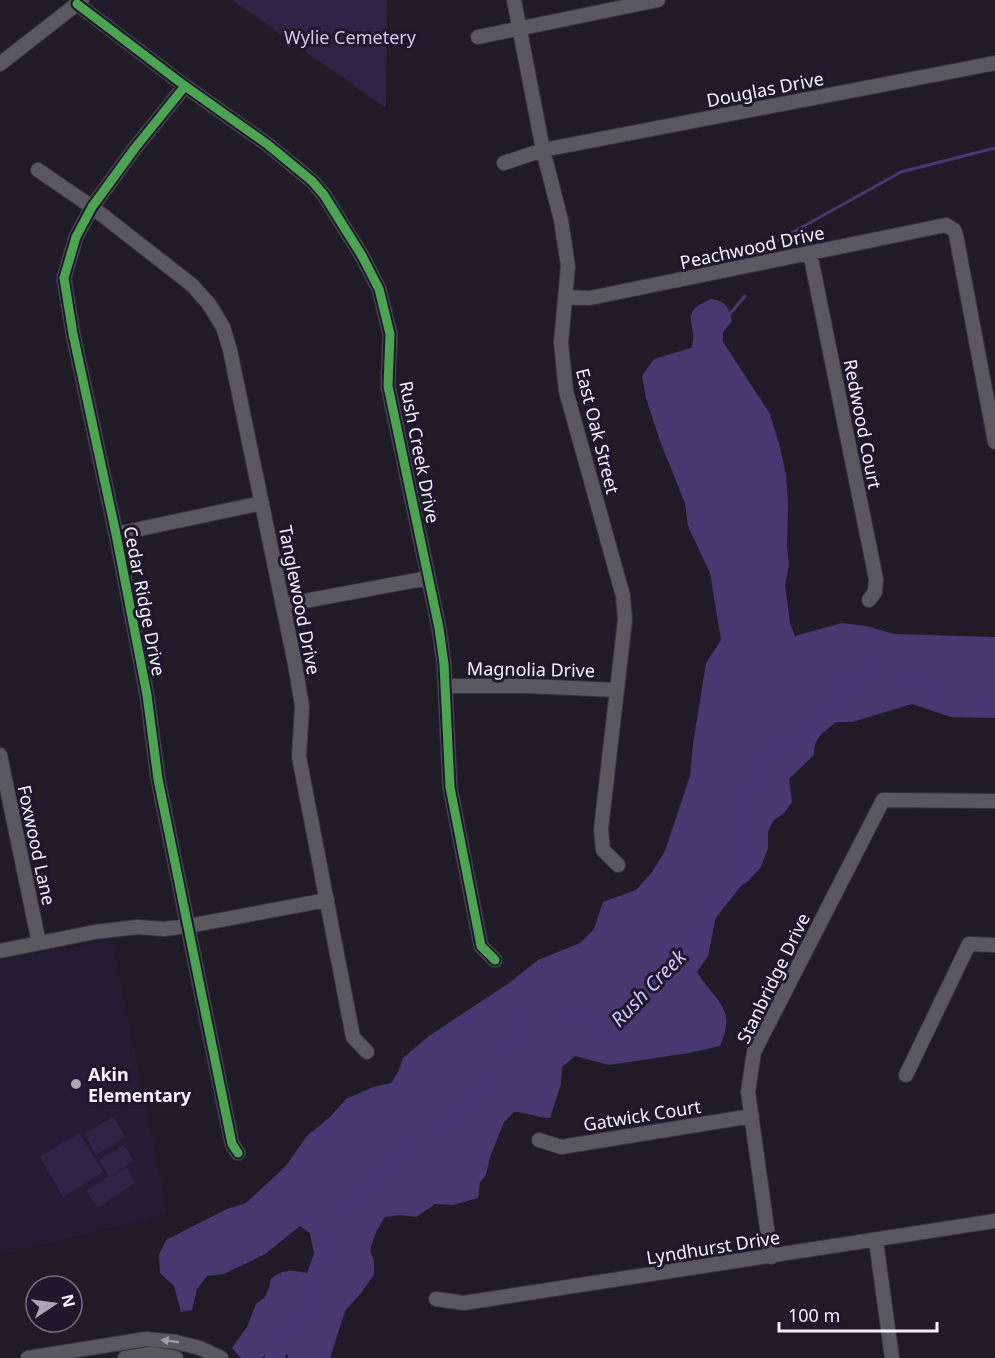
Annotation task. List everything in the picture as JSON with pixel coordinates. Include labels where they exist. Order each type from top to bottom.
[{"type":"street","name":"East Oak Street","points":[[514,0],[543,150],[561,220],[568,266],[561,343],[566,391],[623,596],[625,620],[601,829],[603,850],[618,865]]},
{"type":"street","points":[[477,37],[658,0]]},
{"type":"street","points":[[0,64],[80,2]]},
{"type":"street","name":"Rush Creek Drive","points":[[80,2],[185,86],[267,144],[312,181],[344,225],[379,289],[390,334],[388,386],[439,628],[445,686],[450,787],[481,946],[495,960]]},
{"type":"street","name":"Douglas Drive","points":[[504,163],[543,150],[995,63]]},
{"type":"street","name":"Cedar Ridge Drive","points":[[185,86],[135,148],[92,207],[76,237],[64,278],[73,334],[116,534],[147,695],[158,779],[232,1144],[238,1153]]},
{"type":"street","name":"Tanglewood Drive","points":[[38,170],[92,207],[192,285],[209,304],[223,327],[230,350],[262,503],[302,706],[299,756],[353,1037],[367,1052]]},
{"type":"street","name":"Peachwood Drive","points":[[565,297],[590,298],[945,225],[954,230],[956,236],[995,442]]},
{"type":"street","name":"Redwood Court","points":[[810,253],[876,579],[875,592],[869,600]]},
{"type":"street","points":[[116,534],[262,503]]},
{"type":"street","points":[[283,605],[428,579]]},
{"type":"street","name":"Magnolia Drive","points":[[445,686],[526,686],[617,690]]},
{"type":"street","name":"Foxwood Lane","points":[[0,755],[39,943]]},
{"type":"street","name":"Stanbridge Drive","points":[[771,1257],[748,1092],[754,1052],[883,800],[995,801]]},
{"type":"street","points":[[0,951],[95,932],[138,927],[164,929],[188,926],[327,900]]},
{"type":"street","points":[[906,1075],[969,945],[995,945]]},
{"type":"street","name":"Gatwick Court","points":[[539,1140],[561,1147],[752,1116]]},
{"type":"street","name":"Lyndhurst Drive","points":[[436,1299],[464,1303],[995,1221]]},
{"type":"street","points":[[876,1241],[892,1358]]},
{"type":"street","points":[[28,1358],[104,1352],[117,1343],[146,1339],[176,1342],[200,1348],[221,1358]]},
{"type":"street","points":[[117,1343],[123,1358],[151,1354],[176,1358]]},
{"type":"shaded area","points":[[711,299],[720,301],[728,308],[732,321],[723,332],[723,342],[770,414],[780,447],[786,475],[788,505],[789,565],[785,585],[790,623],[795,636],[842,623],[866,626],[894,634],[995,637],[995,718],[951,717],[912,704],[852,722],[836,722],[827,729],[816,744],[814,755],[789,779],[792,802],[784,813],[773,821],[768,832],[768,848],[761,867],[748,881],[728,895],[716,916],[708,956],[697,972],[722,1006],[725,1014],[725,1033],[720,1046],[609,1065],[575,1056],[562,1067],[561,1084],[550,1118],[514,1112],[504,1122],[490,1157],[486,1175],[480,1182],[478,1198],[453,1205],[435,1204],[416,1217],[400,1215],[385,1217],[376,1232],[370,1250],[374,1261],[374,1275],[345,1311],[330,1358],[288,1358],[288,1355],[276,1351],[261,1358],[241,1358],[232,1348],[247,1327],[256,1304],[264,1298],[271,1279],[288,1271],[308,1273],[315,1259],[310,1233],[300,1226],[265,1254],[224,1274],[207,1276],[197,1289],[192,1310],[181,1312],[174,1286],[160,1273],[159,1255],[166,1240],[227,1209],[246,1203],[286,1166],[307,1136],[330,1117],[346,1099],[373,1087],[391,1083],[403,1058],[429,1036],[509,983],[538,960],[580,943],[594,929],[603,902],[636,890],[652,872],[665,851],[690,776],[706,663],[721,640],[710,573],[688,526],[685,503],[660,441],[646,398],[642,376],[654,359],[691,348],[693,332],[691,315],[700,304]]},
{"type":"shaded area","points":[[112,940],[168,1214],[0,1255],[0,960]]},
{"type":"green space","name":"Wylie Cemetery","points":[[232,0],[387,0],[386,108]]},
{"type":"green space","points":[[113,1117],[126,1137],[96,1155],[84,1134]]},
{"type":"green space","points":[[79,1133],[103,1172],[63,1197],[40,1157]]},
{"type":"green space","points":[[124,1145],[134,1161],[113,1174],[127,1168],[135,1183],[98,1208],[86,1191],[109,1176],[99,1160]]},
{"type":"waterway","points":[[777,241],[901,172],[995,148]]},
{"type":"waterway","points":[[676,378],[745,296]]},
{"type":"waterway","points":[[689,396],[691,439],[702,456],[708,485],[709,522],[730,558],[748,652],[758,683],[760,720],[745,750],[734,811]]},
{"type":"waterway","name":"Rush Creek","points":[[275,1358],[276,1351],[308,1301],[337,1218],[390,1157],[421,1139],[477,1091],[500,1058],[522,1017],[537,1006],[580,1015],[594,1032],[610,1031],[631,1004],[699,935],[707,913],[750,858],[749,840],[734,811],[766,752],[791,741],[819,713],[841,685],[866,668],[904,675],[929,692],[944,692],[986,685],[995,686]]},
{"type":"cycle path","points":[[77,4],[185,86],[267,144],[312,181],[324,195],[362,256],[379,289],[390,334],[388,386],[439,628],[444,664],[450,787],[481,946],[495,960]]},
{"type":"cycle path","points":[[185,86],[135,148],[92,207],[76,237],[64,278],[73,334],[116,534],[147,695],[158,779],[232,1144],[238,1153]]},
{"type":"place","name":"Akin Elementary","points":[[76,1084]]}]
